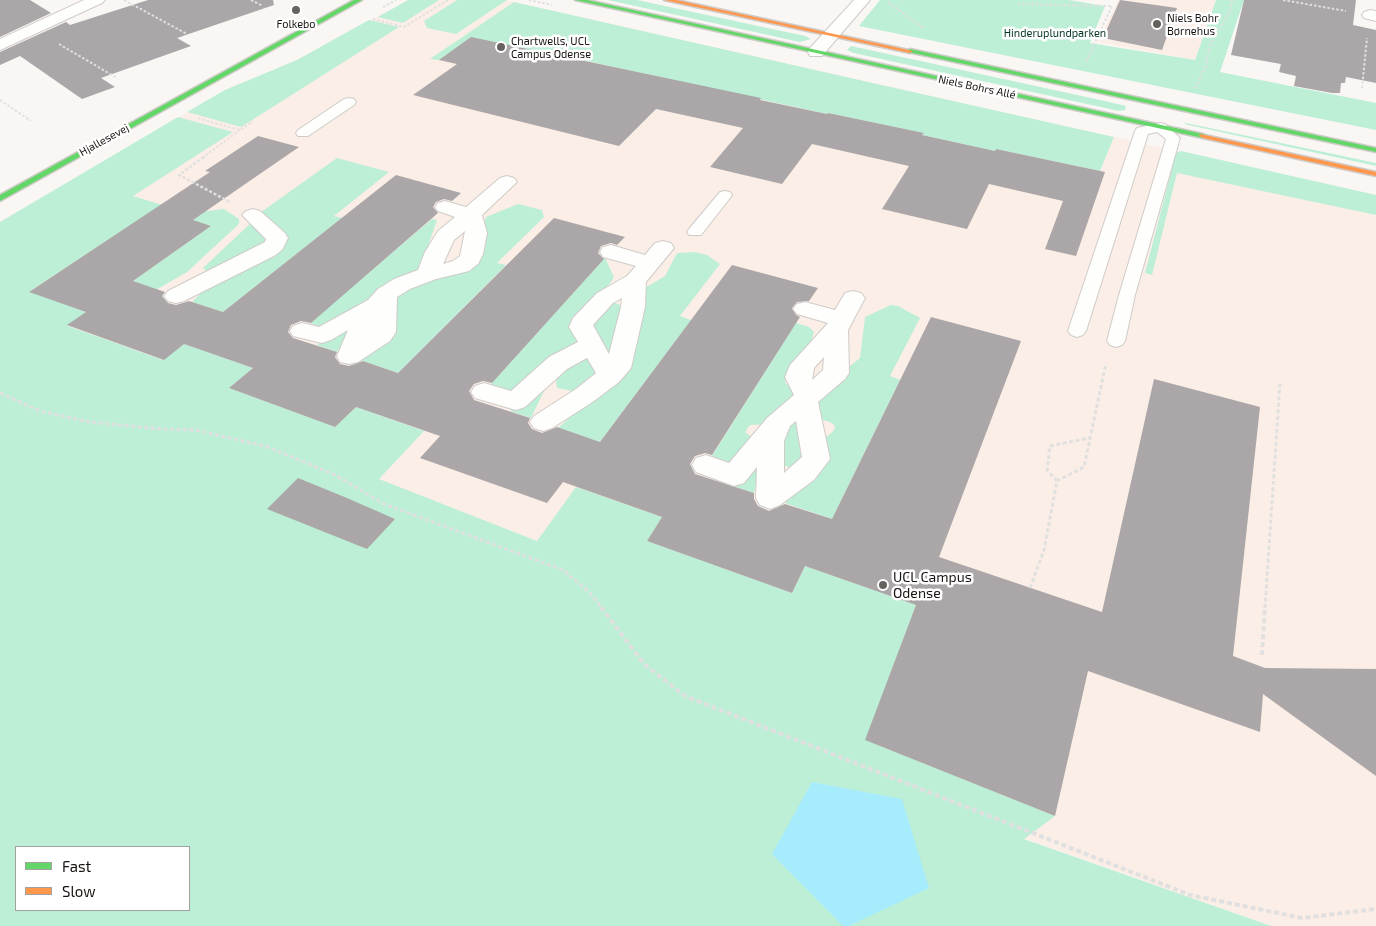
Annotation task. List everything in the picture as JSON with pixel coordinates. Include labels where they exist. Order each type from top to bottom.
[{"type":"street","points":[[0,45],[97,0]]},
{"type":"street","name":"Hjallesevej","points":[[208,82],[260,44],[337,0]]},
{"type":"street","name":"Hjallesevej","points":[[0,198],[358,0]]},
{"type":"street","name":"Niels Bohrs Allé","points":[[578,0],[1376,174]]},
{"type":"street","name":"Niels Bohrs Allé","points":[[667,0],[1376,150]]},
{"type":"street","points":[[816,52],[862,0]]},
{"type":"street","points":[[208,82],[244,71],[371,4]]},
{"type":"street","points":[[428,274],[436,252],[446,236],[507,182]]},
{"type":"street","points":[[445,207],[471,214]]},
{"type":"street","points":[[302,330],[322,335],[402,284],[428,274],[461,266],[470,259],[476,233],[471,214]]},
{"type":"street","points":[[176,296],[266,251],[274,245],[277,238],[253,215]]},
{"type":"street","points":[[610,252],[649,264]]},
{"type":"street","points":[[610,376],[581,327],[582,319],[605,298],[649,264]]},
{"type":"street","points":[[558,363],[543,422],[585,395],[618,368],[633,307],[649,264]]},
{"type":"street","points":[[706,465],[734,476],[778,421],[836,372],[844,316],[805,308]]},
{"type":"street","points":[[484,392],[516,401],[558,363],[592,345]]},
{"type":"street","points":[[778,421],[772,441],[770,498],[804,473],[816,459],[807,397]]},
{"type":"lane","points":[[303,133],[349,102]]},
{"type":"lane","points":[[1160,127],[1168,106]]},
{"type":"lane","points":[[1077,331],[1142,131],[1160,127]]},
{"type":"lane","points":[[1116,341],[1127,295],[1173,138],[1160,127]]},
{"type":"lane","points":[[695,232],[725,195]]},
{"type":"path","points":[[123,0],[188,34]]},
{"type":"path","points":[[251,0],[263,6]]},
{"type":"path","points":[[365,17],[404,27],[448,0]]},
{"type":"path","points":[[885,0],[923,28]]},
{"type":"path","points":[[1084,67],[1114,0]]},
{"type":"path","points":[[1168,106],[1190,99],[1206,66],[1210,44],[1230,11],[1232,0]]},
{"type":"path","points":[[1283,0],[1373,16],[1362,88]]},
{"type":"path","points":[[1018,4],[1112,6]]},
{"type":"path","points":[[34,28],[117,78]]},
{"type":"path","points":[[0,100],[31,121]]},
{"type":"path","points":[[160,108],[240,130]]},
{"type":"path","points":[[253,215],[179,175],[254,121]]},
{"type":"path","points":[[1057,480],[1084,467],[1096,401],[1106,365],[1116,341]]},
{"type":"path","points":[[1262,655],[1280,384]]},
{"type":"path","points":[[0,393],[40,411],[89,422],[162,429],[196,430],[268,447],[335,475],[384,504],[563,570],[589,592],[644,664],[685,696],[1190,895],[1302,918],[1376,909]]},
{"type":"path","points":[[1057,480],[1047,470],[1050,446],[1089,438]]},
{"type":"path","points":[[1030,588],[1044,550],[1057,480]]},
{"type":"shaded area","name":"UCL Campus Odense","points":[[408,0],[505,0],[1376,196],[1376,926],[1271,926],[1023,838],[0,412],[0,223],[225,90],[297,60]]},
{"type":"shaded area","name":"Niels Bohr Børnehus","points":[[1118,0],[1216,0],[1195,60],[1098,42]]},
{"type":"green space","points":[[408,0],[439,0],[403,23],[378,17]]},
{"type":"green space","points":[[457,0],[507,0],[456,34],[427,28],[424,21]]},
{"type":"green space","points":[[608,0],[637,0],[805,36],[811,39],[800,42]]},
{"type":"green space","name":"Hinderuplundparken","points":[[880,0],[1069,0],[1105,6],[1090,43],[1195,60],[1216,0],[1244,0],[1220,72],[1376,103],[1376,130],[859,26]]},
{"type":"green space","points":[[514,2],[1114,137],[1100,171],[996,149],[995,151],[922,135],[923,133],[827,114],[537,50],[439,60],[430,59]]},
{"type":"green space","points":[[369,20],[399,27],[241,127],[187,112],[225,90],[297,60]]},
{"type":"green space","points":[[851,46],[1126,106],[1125,110],[1119,111],[854,53],[847,50]]},
{"type":"green space","points":[[178,117],[233,132],[133,196],[189,213],[224,209],[239,219],[239,224],[187,272],[156,290],[133,281],[211,226],[155,209],[30,291],[86,312],[68,326],[163,360],[184,344],[253,368],[229,388],[335,427],[356,407],[424,431],[379,479],[537,541],[576,487],[662,517],[647,541],[792,593],[805,566],[916,605],[866,740],[1055,816],[1024,839],[1271,926],[0,926],[0,222]]},
{"type":"green space","points":[[1184,124],[1376,163],[1376,166]]},
{"type":"green space","points":[[1181,151],[1376,195],[1376,215],[1177,173],[1152,275],[1145,273],[1176,153]]},
{"type":"green space","points":[[337,158],[389,172],[334,216],[342,218],[223,312],[192,302],[217,277],[274,248],[257,215]]},
{"type":"green space","points":[[518,204],[542,210],[544,217],[497,263],[506,265],[398,373],[361,360],[391,296],[473,258],[486,217]]},
{"type":"green space","points":[[432,219],[437,220],[429,243],[430,249],[424,269],[325,329],[310,323]]},
{"type":"green space","points":[[252,222],[273,239],[207,273],[203,268]]},
{"type":"green space","points":[[695,252],[707,255],[720,264],[680,316],[691,320],[600,442],[558,428],[623,370],[643,289],[665,276],[677,253]]},
{"type":"green space","points":[[605,258],[614,277],[597,303],[585,340],[520,394],[491,384]]},
{"type":"green space","points":[[613,302],[622,306],[611,362],[585,321]]},
{"type":"green space","points":[[891,305],[898,306],[920,318],[890,376],[900,380],[832,519],[785,503],[814,466],[817,441],[829,435],[835,429],[834,425],[830,422],[819,419],[813,396],[860,358],[865,317]]},
{"type":"green space","points":[[367,311],[337,352],[317,345],[338,329]]},
{"type":"green space","points":[[796,323],[809,327],[814,332],[811,341],[785,381],[786,384],[799,389],[769,424],[750,425],[745,432],[757,441],[737,466],[712,456]]},
{"type":"green space","points":[[587,351],[602,371],[582,393],[557,388],[556,382],[563,365]]},
{"type":"green space","points":[[554,370],[531,418],[510,411]]},
{"type":"green space","points":[[800,408],[814,453],[794,469],[780,464],[775,452]]},
{"type":"green space","points":[[766,439],[754,493],[733,486]]},
{"type":"water","points":[[812,782],[902,799],[929,888],[849,926],[843,926],[772,854]]},
{"type":"building","points":[[0,0],[30,0],[51,13],[0,37]]},
{"type":"building","points":[[148,0],[273,0],[274,5],[177,38],[191,46],[101,78],[115,87],[82,99],[20,56],[0,65],[0,52],[66,22],[70,25]]},
{"type":"building","points":[[1120,0],[1177,8],[1162,50],[1103,38]]},
{"type":"building","points":[[1244,0],[1356,0],[1353,25],[1376,30],[1376,83],[1346,77],[1345,83],[1341,83],[1340,93],[1294,86],[1296,76],[1279,72],[1281,64],[1231,55]]},
{"type":"building","points":[[471,37],[761,98],[760,100],[924,133],[922,135],[995,151],[996,149],[1105,172],[1076,256],[1045,249],[1063,201],[989,184],[967,229],[882,209],[909,166],[812,144],[782,184],[710,167],[743,128],[656,109],[619,146],[413,95],[457,64],[439,60]]},
{"type":"building","points":[[258,136],[299,147],[193,220],[211,226],[133,281],[165,292],[162,296],[168,303],[176,305],[189,301],[223,312],[396,175],[461,193],[452,201],[444,199],[436,202],[433,207],[438,213],[311,323],[301,321],[291,325],[288,332],[293,338],[337,352],[335,357],[340,364],[349,366],[363,361],[398,373],[554,218],[625,237],[617,245],[611,243],[601,246],[598,253],[604,259],[492,383],[483,381],[474,384],[469,391],[474,400],[530,418],[528,423],[532,429],[542,433],[557,427],[600,442],[732,265],[818,288],[809,301],[797,302],[792,308],[796,315],[800,317],[712,455],[705,453],[695,456],[690,464],[695,474],[754,493],[754,499],[758,506],[769,511],[785,504],[832,519],[931,317],[1021,341],[939,557],[1102,612],[1154,379],[1260,407],[1233,656],[1265,668],[1376,669],[1376,776],[1263,694],[1260,732],[1088,671],[1055,816],[865,740],[916,605],[805,566],[792,593],[647,541],[662,517],[563,482],[547,503],[420,458],[440,436],[356,407],[335,427],[229,388],[253,368],[184,344],[164,360],[67,325],[86,312],[29,292],[210,172],[205,171]]},
{"type":"building","points":[[298,478],[395,519],[367,549],[267,509]]},
{"type":"traffic: fast","points":[[0,198],[359,0]]},
{"type":"traffic: fast","points":[[578,0],[1203,136]]},
{"type":"traffic: fast","points":[[910,51],[1376,150]]},
{"type":"traffic: slow","points":[[667,0],[910,51]]},
{"type":"traffic: slow","points":[[1203,136],[1376,174]]},
{"type":"place","name":"Folkebo","points":[[296,10]]},
{"type":"place","name":"Niels Bohr Børnehus","points":[[1157,24]]},
{"type":"place","name":"Chartwells, UCL Campus Odense","points":[[501,47]]},
{"type":"place","name":"UCL Campus Odense","points":[[883,585]]}]
